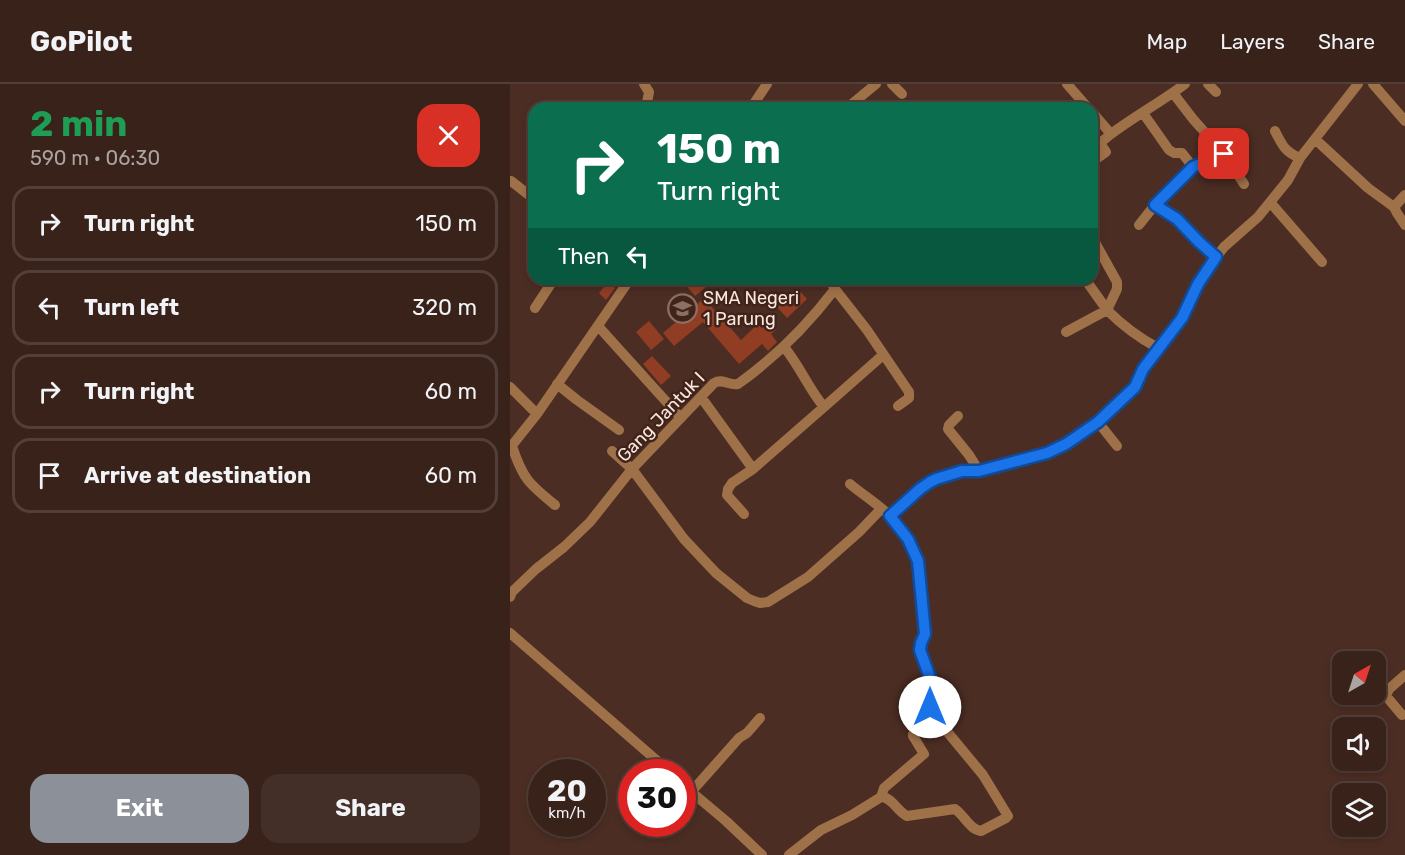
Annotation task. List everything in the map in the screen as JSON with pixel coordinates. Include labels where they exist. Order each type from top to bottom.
[{"type":"street","points":[[644,84],[650,92],[648,102]]},
{"type":"street","points":[[755,102],[767,84]]},
{"type":"street","points":[[854,102],[876,84]]},
{"type":"street","points":[[892,84],[902,94]]},
{"type":"street","points":[[1067,84],[1081,102]]},
{"type":"street","points":[[1098,158],[1106,152],[1100,143],[1185,84]]},
{"type":"street","points":[[612,451],[632,469],[684,539],[716,573],[747,598],[760,603],[768,602],[808,577],[886,512],[930,482],[962,471],[979,471],[1047,453],[1066,444],[1098,422],[1135,387],[1140,374],[1182,318],[1198,284],[1216,257],[1258,217],[1288,180],[1300,158],[1358,84]]},
{"type":"street","points":[[1373,84],[1405,121]]},
{"type":"street","points":[[1173,93],[1192,119],[1224,154],[1244,184]]},
{"type":"street","points":[[1143,113],[1169,150],[1173,153],[1182,153],[1193,167]]},
{"type":"street","points":[[1098,120],[1111,134]]},
{"type":"street","points":[[1275,131],[1286,150],[1300,158]]},
{"type":"street","points":[[1315,139],[1368,188],[1394,207],[1405,225]]},
{"type":"street","points":[[1139,225],[1155,205],[1193,167],[1224,154]]},
{"type":"street","points":[[511,181],[528,194]]},
{"type":"street","points":[[1394,207],[1405,195]]},
{"type":"street","points":[[1270,202],[1322,262]]},
{"type":"street","points":[[1155,205],[1177,219],[1216,257]]},
{"type":"street","points":[[1066,332],[1107,310],[1118,289],[1117,282],[1098,248]]},
{"type":"street","points":[[535,308],[550,285]]},
{"type":"street","points":[[555,505],[525,477],[511,447],[537,414],[626,285]]},
{"type":"street","points":[[832,285],[867,330],[910,394],[909,398],[898,406]]},
{"type":"street","points":[[1089,285],[1107,310],[1122,325],[1158,348]]},
{"type":"street","name":"Gang Jantuk I","points":[[510,597],[512,592],[536,569],[590,522],[632,469],[714,383],[719,381],[738,384],[757,370],[808,324],[835,290]]},
{"type":"street","points":[[598,326],[681,418]]},
{"type":"street","points":[[784,347],[797,363],[810,389],[824,407]]},
{"type":"street","points":[[744,514],[729,499],[728,489],[732,483],[753,469],[883,355]]},
{"type":"street","points":[[557,384],[619,430]]},
{"type":"street","points":[[510,387],[537,414]]},
{"type":"street","points":[[701,397],[753,469]]},
{"type":"street","points":[[958,416],[948,429],[979,471]]},
{"type":"street","points":[[1098,422],[1117,446]]},
{"type":"street","points":[[850,484],[886,512],[908,539],[918,561],[925,634],[920,650],[935,697],[930,711],[983,775],[1008,816],[981,831],[972,828],[955,809],[907,816],[898,810],[888,798],[881,797]]},
{"type":"street","points":[[510,633],[655,759]]},
{"type":"street","points":[[1402,715],[1386,696],[1389,689],[1405,675]]},
{"type":"street","points":[[789,855],[821,830],[881,797],[884,788],[924,754],[913,734],[934,716]]},
{"type":"street","points":[[696,786],[760,718]]},
{"type":"street","points":[[696,795],[762,855]]},
{"type":"building","points":[[606,285],[612,285],[615,288],[606,300],[599,293]]},
{"type":"building","points":[[686,285],[708,285],[695,296]]},
{"type":"building","points":[[797,288],[807,299],[787,318],[776,306]]},
{"type":"building","points":[[704,298],[741,340],[764,318],[776,330],[771,334],[777,342],[768,351],[762,344],[739,364],[703,322],[674,346],[663,333]]},
{"type":"building","points":[[649,321],[664,339],[651,350],[636,332]]},
{"type":"building","points":[[652,356],[671,376],[661,385],[643,364]]},
{"type":"place","name":"SMA Negeri 1 Parung","points":[[682,308]]},
{"type":"route","points":[[930,707],[935,697],[920,650],[925,634],[918,561],[908,539],[890,516],[920,489],[936,479],[962,471],[979,471],[1057,449],[1098,422],[1135,387],[1143,369],[1182,318],[1198,284],[1216,257],[1177,219],[1155,205],[1193,167],[1224,154]]}]
